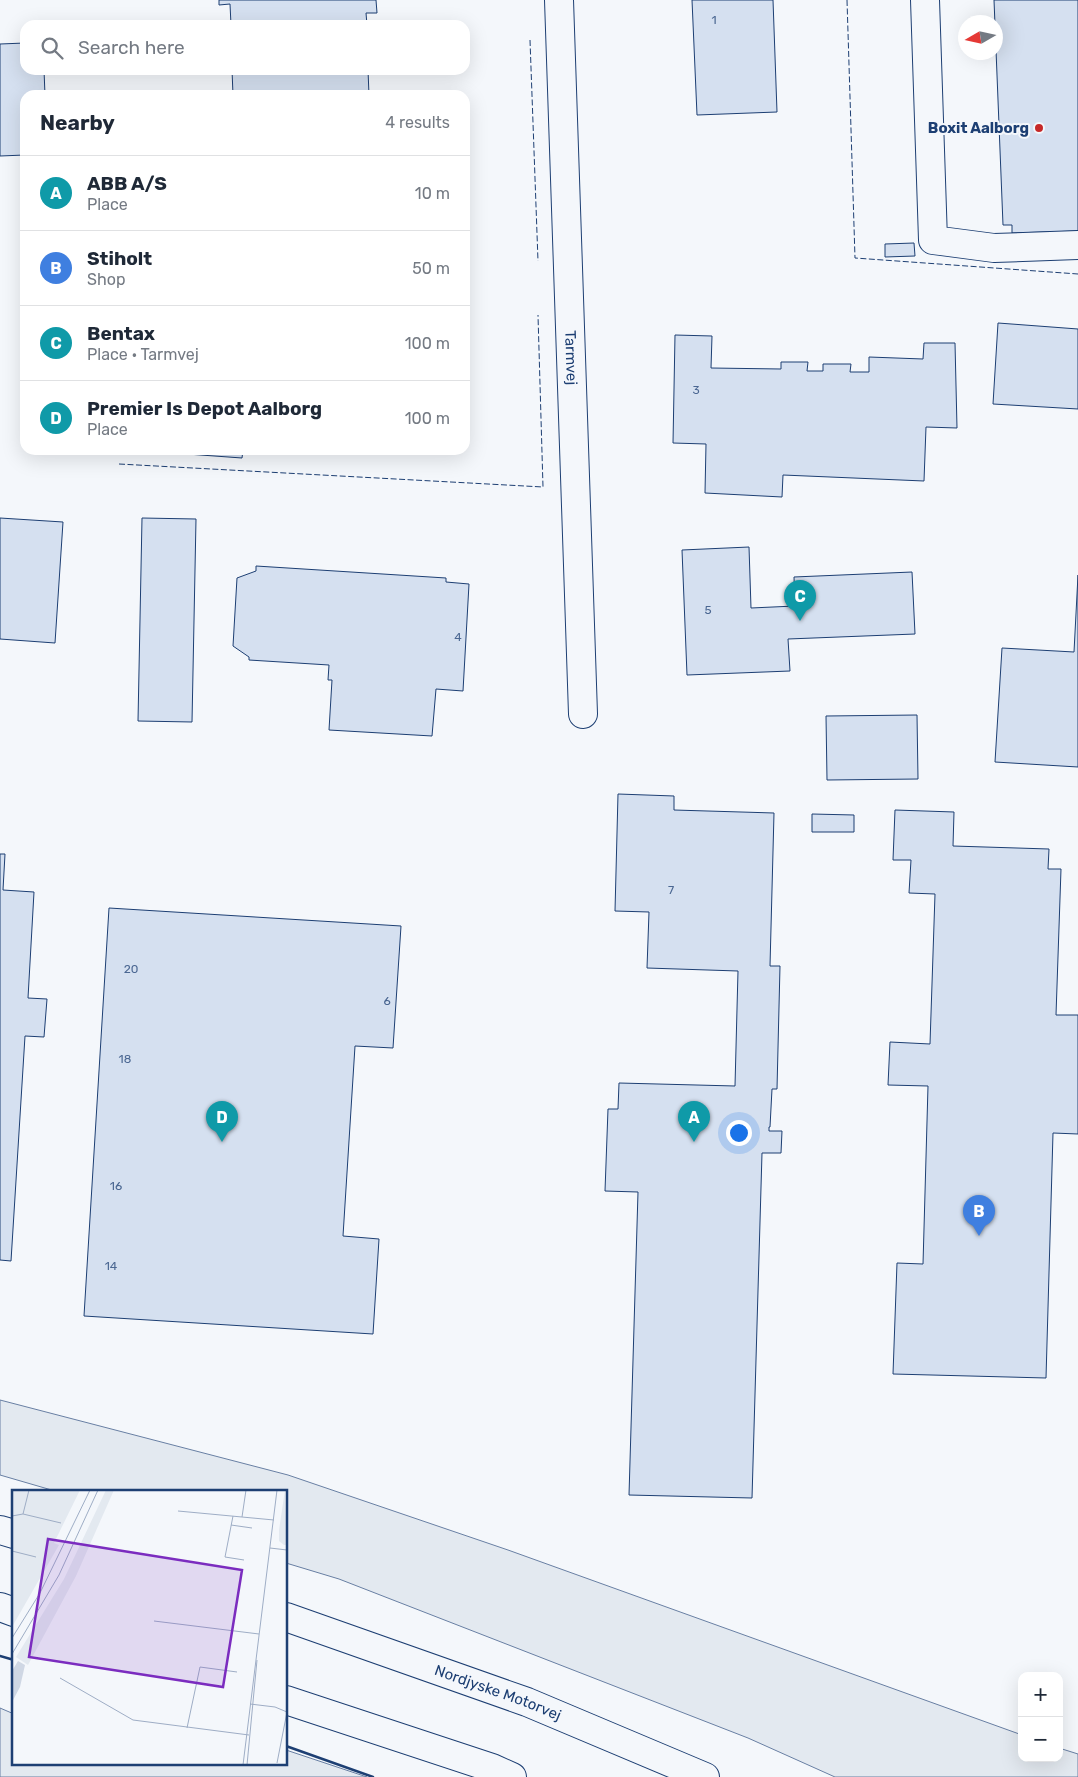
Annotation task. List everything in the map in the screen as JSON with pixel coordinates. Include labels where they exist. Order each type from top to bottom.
[{"type":"main road","name":"Tarmvej","points":[[559,0],[583,714]]},
{"type":"main road","points":[[925,0],[933,240],[994,248],[1078,245]]},
{"type":"main road","name":"Nordjyske Motorvej","points":[[288,1618],[527,1702],[705,1777]]},
{"type":"main road","points":[[288,1701],[492,1768],[512,1777]]},
{"type":"shaded area","points":[[0,1400],[288,1475],[508,1550],[1018,1734],[1018,1762],[1063,1762],[1063,1749],[1078,1754],[1078,1777],[835,1777],[748,1738],[339,1579],[288,1564],[288,1490],[52,1490],[0,1475]]},
{"type":"shaded area","points":[[0,1708],[12,1713],[12,1764],[288,1764],[288,1751],[367,1777],[0,1777]]},
{"type":"building","points":[[219,0],[376,0],[377,13],[366,13],[367,20],[231,20],[230,4],[219,5]]},
{"type":"building","points":[[692,0],[773,0],[777,112],[697,115]]},
{"type":"building","name":"Boxit Aalborg","points":[[994,0],[1078,0],[1078,231],[1012,233],[1012,225],[1003,225],[996,60],[1003,60],[1003,15],[995,15]]},
{"type":"building","points":[[20,43],[20,75],[44,75],[45,90],[20,90],[20,155],[0,156],[0,44]]},
{"type":"building","points":[[232,75],[368,75],[369,90],[233,90]]},
{"type":"building","points":[[914,243],[915,256],[885,257],[885,244]]},
{"type":"building","points":[[998,323],[1078,329],[1078,409],[993,404]]},
{"type":"building","points":[[675,335],[712,336],[711,368],[781,369],[781,362],[808,362],[807,371],[823,371],[823,364],[851,364],[850,372],[869,372],[869,357],[923,359],[924,343],[955,343],[957,428],[926,427],[924,481],[783,475],[782,497],[705,493],[706,444],[673,443]]},
{"type":"building","points":[[201,455],[242,455],[242,458]]},
{"type":"building","points":[[0,518],[63,522],[55,643],[0,639]]},
{"type":"building","points":[[142,518],[196,519],[192,722],[138,721]]},
{"type":"building","points":[[749,547],[751,608],[795,606],[794,577],[912,572],[915,634],[788,639],[790,671],[687,675],[682,550]]},
{"type":"building","points":[[256,566],[446,578],[446,582],[469,584],[463,691],[436,689],[432,736],[329,730],[332,680],[328,680],[329,665],[249,660],[249,657],[233,646],[237,578],[256,571]]},
{"type":"building","points":[[1078,575],[1078,767],[995,762],[1002,648],[1074,652]]},
{"type":"building","points":[[917,715],[918,779],[827,780],[826,716]]},
{"type":"building","points":[[618,794],[674,796],[674,810],[774,813],[770,966],[780,966],[777,1089],[772,1089],[769,1131],[782,1131],[781,1153],[762,1153],[752,1498],[629,1495],[638,1192],[605,1191],[608,1109],[618,1109],[619,1083],[735,1086],[738,971],[647,968],[649,912],[615,911]]},
{"type":"building","points":[[895,810],[954,812],[953,846],[1049,849],[1048,869],[1061,869],[1056,1015],[1078,1015],[1078,1134],[1053,1133],[1046,1378],[893,1374],[897,1263],[923,1264],[928,1086],[888,1085],[890,1042],[930,1044],[935,894],[909,893],[911,860],[893,860]]},
{"type":"building","points":[[812,814],[854,815],[854,832],[812,832]]},
{"type":"building","points":[[0,854],[5,854],[3,890],[34,892],[28,998],[47,999],[44,1037],[25,1036],[11,1261],[0,1260]]},
{"type":"building","points":[[109,908],[401,926],[393,1048],[355,1046],[343,1236],[379,1239],[373,1334],[84,1316]]},
{"type":"fence","points":[[847,0],[855,258],[1078,274]]},
{"type":"fence","points":[[530,40],[538,261]]},
{"type":"fence","points":[[119,464],[543,487],[538,315]]},
{"type":"wall","points":[[0,1656],[12,1659]]},
{"type":"wall","points":[[288,1747],[373,1777]]},
{"type":"place","name":"Boxit Aalborg","points":[[1039,128]]},
{"type":"place","name":"Bentax","points":[[800,621]]},
{"type":"place","name":"Premier Is Depot Aalborg","points":[[222,1142]]},
{"type":"place","name":"ABB A/S","points":[[694,1142]]},
{"type":"place","name":"Stiholt","points":[[979,1236]]}]
